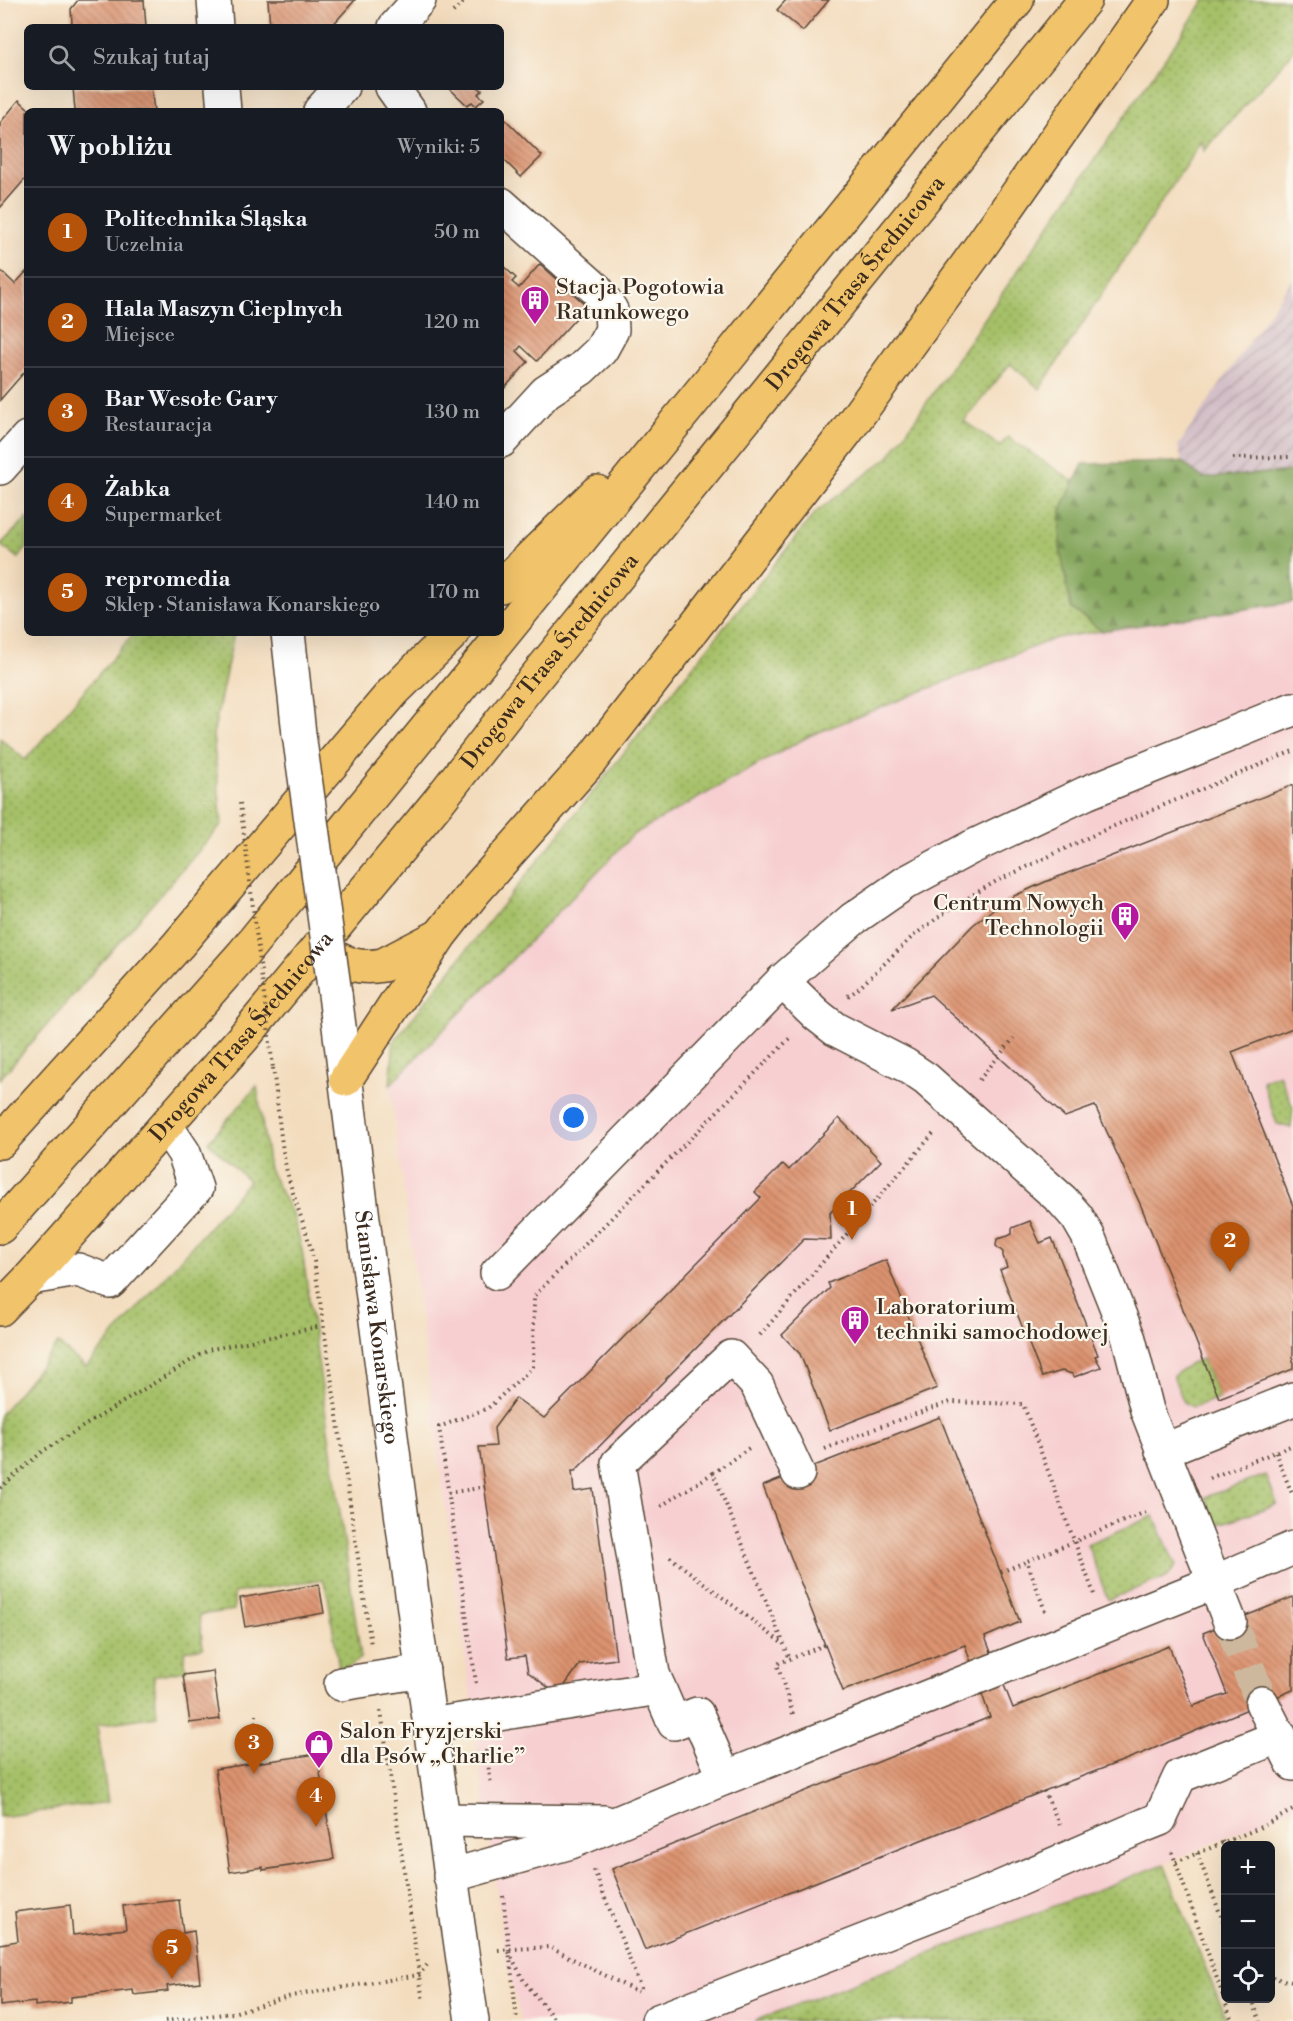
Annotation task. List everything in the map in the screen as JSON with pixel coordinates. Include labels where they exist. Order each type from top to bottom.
[{"type":"main road","points":[[504,633],[1017,0]]},
{"type":"main road","name":"Drogowa Trasa Średnicowa","points":[[0,1309],[243,1038],[438,802],[1085,0]]},
{"type":"main road","points":[[346,1079],[441,934],[475,891],[592,759],[846,432],[980,247],[1153,0]]},
{"type":"main road","points":[[504,583],[711,379]]},
{"type":"main road","points":[[0,1142],[178,945],[393,692],[450,636]]},
{"type":"main road","points":[[0,1227],[243,954],[502,636]]},
{"type":"main road","points":[[328,952],[342,962],[359,967],[373,967],[383,965],[441,934]]},
{"type":"street","points":[[214,0],[216,24]]},
{"type":"street","points":[[398,24],[419,0]]},
{"type":"street","points":[[222,90],[224,108]]},
{"type":"street","points":[[323,108],[339,90]]},
{"type":"street","points":[[394,90],[407,108]]},
{"type":"street","points":[[504,207],[597,290],[612,310],[612,330],[601,350],[581,369],[546,392],[504,438]]},
{"type":"street","points":[[0,468],[24,441]]},
{"type":"street","name":"Stanisława Konarskiego","points":[[288,636],[299,734],[450,1876],[472,2021]]},
{"type":"street","points":[[497,1273],[782,981],[853,919],[905,883],[970,848],[1086,793],[1293,709]]},
{"type":"street","points":[[782,981],[817,1016],[835,1029],[905,1065],[926,1079],[1062,1200],[1077,1217],[1088,1236],[1129,1339],[1147,1410],[1230,1622]]},
{"type":"street","points":[[30,1278],[78,1270],[110,1282],[196,1188],[184,1153],[166,1126]]},
{"type":"street","points":[[725,1778],[697,1714],[674,1723],[653,1674],[618,1463],[731,1357],[757,1385],[798,1473]]},
{"type":"street","points":[[1162,1451],[1293,1399]]},
{"type":"street","points":[[450,1876],[572,1842],[725,1778],[1215,1582],[1293,1548]]},
{"type":"street","points":[[341,1684],[423,1671]]},
{"type":"street","points":[[430,1725],[659,1688]]},
{"type":"street","points":[[658,2021],[992,1891],[1160,1819],[1180,1776],[1286,1750],[1262,1703]]},
{"type":"street","points":[[443,1820],[606,1822],[627,1818]]},
{"type":"path","points":[[1233,458],[1293,457]]},
{"type":"path","points":[[492,1790],[439,1427],[488,1407],[533,1367],[534,1296],[804,1024],[857,990],[914,936],[954,906],[995,882],[1102,831],[1293,751]]},
{"type":"path","points":[[240,803],[284,1157],[299,1214],[309,1239],[423,2002]]},
{"type":"path","points":[[736,1363],[1014,1038]]},
{"type":"path","points":[[0,1488],[43,1451],[208,1350],[322,1326]]},
{"type":"path","points":[[628,1522],[646,1516],[749,1448],[815,1426],[825,1449],[950,1402],[1023,1404],[1097,1601]]},
{"type":"path","points":[[1200,1482],[1293,1445]]},
{"type":"path","points":[[1275,1452],[1293,1496]]},
{"type":"path","points":[[713,1473],[790,1659]]},
{"type":"path","points":[[448,1493],[485,1487]]},
{"type":"path","points":[[1001,1572],[1156,1508]]},
{"type":"path","points":[[628,1522],[784,1645]]},
{"type":"path","points":[[1027,1561],[1049,1620]]},
{"type":"path","points":[[796,1722],[777,1664],[825,1645]]},
{"type":"path","points":[[253,1764],[256,1715]]},
{"type":"path","points":[[1044,1791],[1063,1832]]},
{"type":"path","points":[[1222,1841],[1257,1829],[1293,1810]]},
{"type":"path","points":[[1221,1841],[1176,1862],[1232,2021]]},
{"type":"path","points":[[1197,1853],[1221,1916]]},
{"type":"path","points":[[507,1949],[549,1947],[644,1995],[592,1864]]},
{"type":"path","points":[[502,1892],[517,2021]]},
{"type":"path","points":[[507,1949],[524,1981],[556,2021]]},
{"type":"path","points":[[165,2021],[233,2013],[291,1996],[419,1975],[431,1960]]},
{"type":"path","points":[[1275,1978],[1293,1982]]},
{"type":"path","points":[[1254,2003],[1260,2021]]},
{"type":"shaded area","points":[[1293,278],[1293,471],[1203,478],[1182,462],[1178,446]]},
{"type":"shaded area","points":[[1293,602],[1293,1808],[1164,1864],[754,2021],[521,2021],[505,1957],[390,1085],[634,834],[809,736],[1056,638]]},
{"type":"green space","points":[[1205,0],[1293,0],[1293,52],[1204,151],[1202,140],[1040,389],[1010,364],[964,421],[1000,446],[1008,437],[1074,482],[1061,510],[1071,608],[1102,631],[1056,638],[809,736],[634,834],[390,1085],[394,1041],[816,512],[889,457]]},
{"type":"green space","points":[[1182,462],[1203,478],[1293,471],[1293,602],[1102,631],[1071,608],[1060,548],[1061,510],[1083,464]]},
{"type":"green space","points":[[24,521],[24,551],[18,558],[0,545]]},
{"type":"green space","points":[[131,636],[233,636],[213,735],[222,824],[0,1079],[0,738],[25,760]]},
{"type":"green space","points":[[1279,1074],[1293,1107],[1291,1128],[1277,1124],[1262,1081]]},
{"type":"green space","points":[[257,1086],[269,1169],[293,1215],[302,1250],[361,1657],[354,1664],[339,1669],[328,1596],[323,1579],[234,1593],[234,1610],[199,1615],[203,1648],[184,1651],[186,1670],[154,1676],[157,1716],[97,1725],[108,1802],[0,1817],[0,1415],[58,1344],[86,1367],[249,1181],[208,1142]]},
{"type":"green space","points":[[1202,1359],[1219,1398],[1193,1407],[1184,1403],[1173,1376],[1191,1363]]},
{"type":"green space","points":[[1266,1475],[1277,1504],[1215,1526],[1205,1497]]},
{"type":"green space","points":[[1154,1516],[1176,1566],[1169,1576],[1108,1600],[1087,1544]]},
{"type":"green space","points":[[1164,1864],[1227,2021],[754,2021]]},
{"type":"building","points":[[78,0],[144,0],[146,24],[70,24],[72,23],[71,9]]},
{"type":"building","points":[[268,0],[355,0],[334,24],[270,24]]},
{"type":"building","points":[[786,0],[829,0],[803,31],[777,10]]},
{"type":"building","points":[[73,90],[151,90],[154,108],[75,108]]},
{"type":"building","points":[[451,90],[482,90],[478,94],[484,99],[476,106],[472,102],[467,105]]},
{"type":"building","points":[[19,100],[28,108],[24,108],[24,180],[0,208],[0,123]]},
{"type":"building","points":[[504,118],[542,156],[521,177],[504,160]]},
{"type":"building","name":"Stacja Pogotowia Ratunkowego","points":[[540,264],[587,306],[537,361],[521,346],[517,351],[528,362],[504,389],[504,267],[516,278],[512,282],[519,288]]},
{"type":"building","points":[[0,270],[15,284],[24,274],[24,372],[0,400]]},
{"type":"building","name":"Centrum Nowych Technologii","points":[[1293,785],[1293,1028],[1232,1052],[1293,1206],[1293,1369],[1219,1398],[1141,1206],[1095,1106],[1065,1117],[931,995],[892,1009],[973,925],[1014,896]]},
{"type":"building","points":[[839,1118],[881,1161],[830,1213],[831,1240],[804,1239],[575,1471],[572,1471],[574,1492],[593,1489],[616,1659],[580,1664],[558,1695],[528,1672],[525,1656],[508,1658],[479,1447],[496,1446],[494,1428],[516,1398],[544,1418],[761,1198],[755,1192],[783,1164],[789,1170]]},
{"type":"building","points":[[1030,1221],[1040,1243],[1052,1238],[1101,1367],[1074,1377],[1062,1371],[1042,1377],[1000,1270],[1007,1267],[1003,1252],[996,1246],[997,1239],[1012,1234],[1012,1228]]},
{"type":"building","name":"Laboratorium techniki samochodowej","points":[[886,1260],[937,1388],[830,1430],[800,1354],[782,1335],[830,1288],[828,1283]]},
{"type":"building","points":[[940,1417],[1020,1622],[985,1637],[1013,1708],[1169,1646],[1193,1706],[1227,1694],[1203,1633],[1293,1597],[1293,1690],[1143,1753],[645,1950],[612,1869],[990,1717],[965,1645],[843,1691],[763,1486]]},
{"type":"building","points":[[319,1584],[324,1613],[245,1627],[240,1598]]},
{"type":"building","points":[[213,1671],[220,1719],[190,1723],[183,1675]]},
{"type":"building","points":[[317,1754],[334,1859],[263,1870],[263,1867],[230,1872],[215,1769]]},
{"type":"building","points":[[179,1900],[183,1933],[194,1931],[200,1982],[167,1986],[168,1991],[134,1995],[133,1990],[71,1997],[71,2002],[35,2006],[35,2002],[0,2006],[0,1944],[18,1941],[15,1912],[70,1905],[73,1935],[126,1929],[123,1906]]},
{"type":"tunnel","points":[[1230,1622],[1262,1703]]},
{"type":"place","name":"Stacja Pogotowia Ratunkowego","points":[[535,326]]},
{"type":"place","name":"Centrum Nowych Technologii","points":[[1125,942]]},
{"type":"place","name":"Politechnika Śląska","points":[[852,1240]]},
{"type":"place","name":"Hala Maszyn Cieplnych","points":[[1230,1272]]},
{"type":"place","name":"Laboratorium techniki samochodowej","points":[[855,1346]]},
{"type":"place","name":"Salon Fryzjerski dla Psów „Charlie”","points":[[319,1770]]},
{"type":"place","name":"Bar Wesołe Gary","points":[[254,1774]]},
{"type":"place","name":"Żabka","points":[[316,1827]]},
{"type":"place","name":"repromedia","points":[[172,1979]]}]
